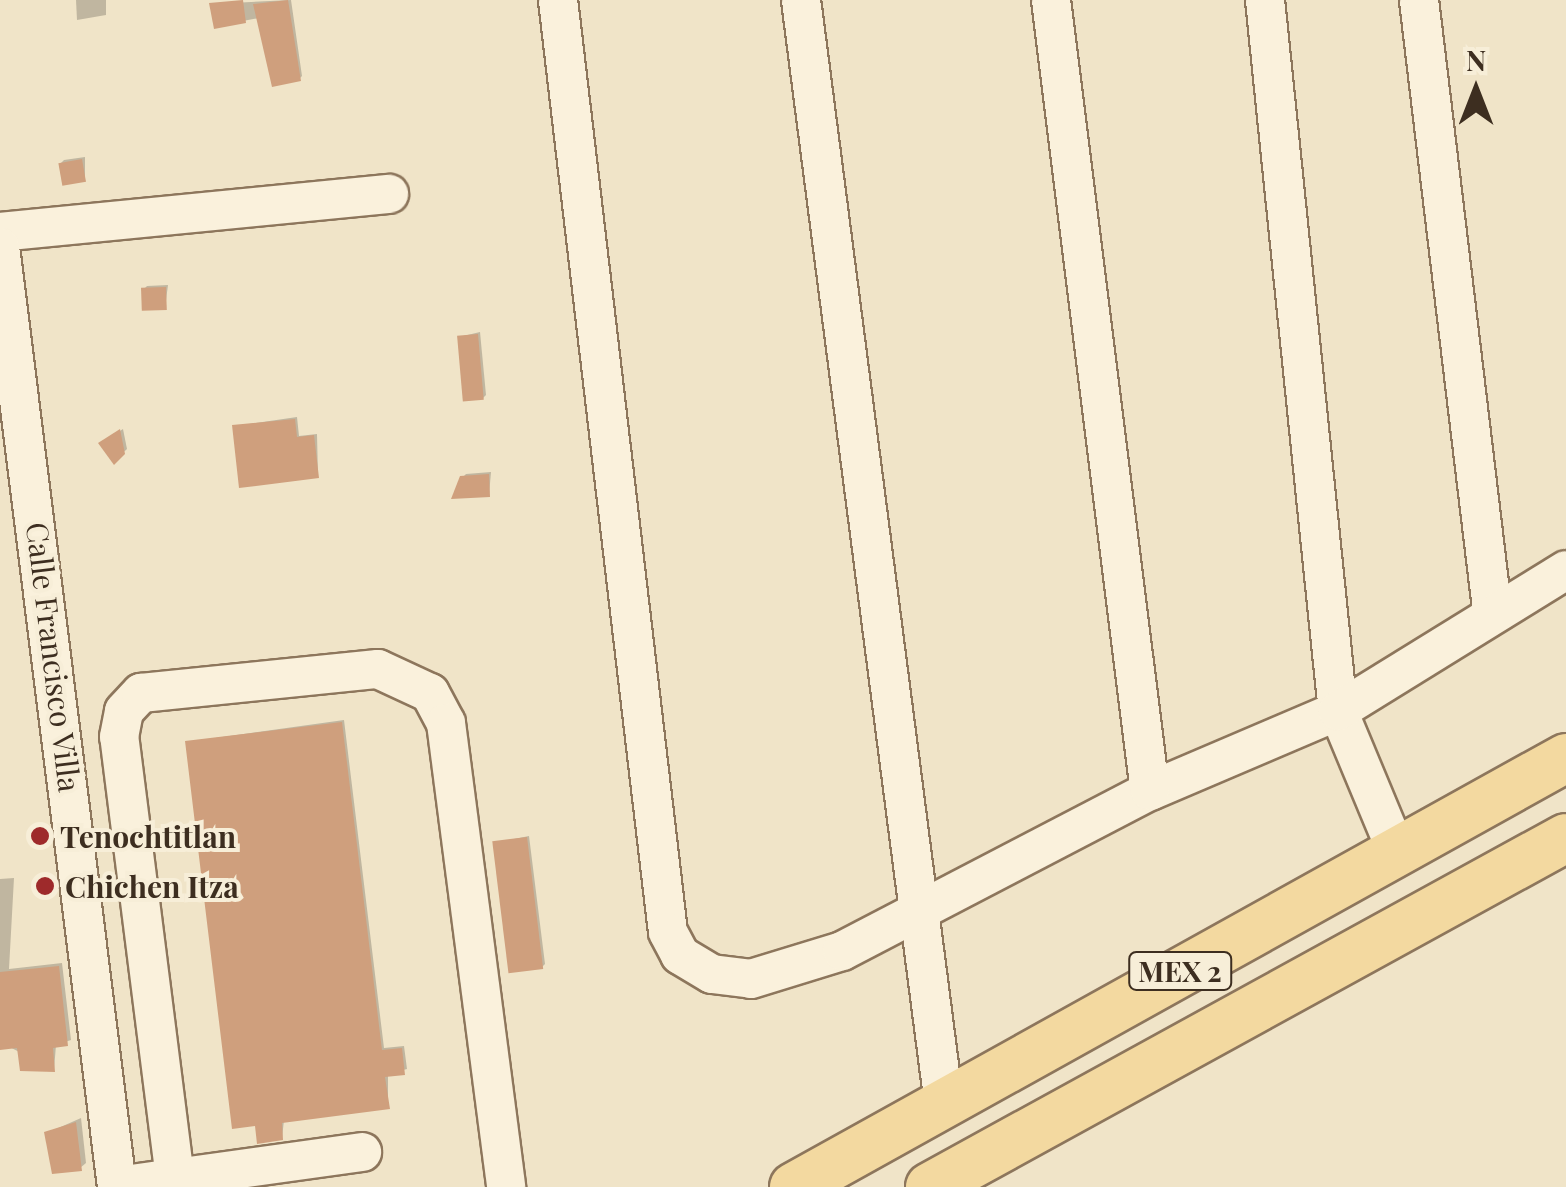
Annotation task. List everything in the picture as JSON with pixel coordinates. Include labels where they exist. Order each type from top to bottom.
[{"type":"main road","name":"MEX 2","points":[[794,1187],[1566,758]]},
{"type":"main road","name":"MEX 2","points":[[930,1187],[1566,838]]},
{"type":"street","points":[[558,0],[668,932],[680,955],[712,974],[751,979],[842,951],[1150,791],[1338,711],[1492,608],[1566,570]]},
{"type":"street","points":[[801,0],[944,1104]]},
{"type":"street","points":[[1051,0],[1150,791]]},
{"type":"street","points":[[1264,0],[1338,711],[1396,850]]},
{"type":"street","points":[[1419,0],[1492,608]]},
{"type":"street","points":[[0,232],[389,194]]},
{"type":"street","name":"Calle Francisco Villa","points":[[2,266],[118,1187]]},
{"type":"street","points":[[175,1178],[120,737],[124,711],[141,692],[378,668],[430,692],[446,723],[506,1187]]},
{"type":"street","points":[[118,1187],[362,1152]]},
{"type":"building","points":[[243,0],[246,23],[214,29],[209,3]]},
{"type":"building","points":[[288,0],[301,81],[272,87],[253,4]]},
{"type":"building","points":[[82,159],[86,182],[62,186],[58,163]]},
{"type":"building","points":[[166,287],[167,310],[142,311],[141,288]]},
{"type":"building","points":[[478,334],[484,400],[463,402],[457,336]]},
{"type":"building","points":[[295,419],[297,437],[314,435],[319,478],[239,488],[232,425]]},
{"type":"building","points":[[120,429],[125,454],[114,465],[98,443]]},
{"type":"building","points":[[489,474],[490,497],[451,499],[460,476]]},
{"type":"building","points":[[342,722],[382,1050],[402,1048],[405,1075],[385,1077],[390,1109],[282,1123],[283,1140],[257,1144],[255,1126],[232,1129],[185,741]]},
{"type":"building","points":[[527,837],[543,969],[508,973],[492,841]]},
{"type":"building","points":[[59,966],[68,1046],[53,1048],[55,1072],[20,1071],[17,1048],[0,1050],[0,972]]},
{"type":"building","points":[[76,1122],[82,1171],[52,1174],[44,1132]]},
{"type":"place","name":"Tenochtitlan","points":[[40,836]]},
{"type":"place","name":"Chichen Itza","points":[[45,886]]}]
